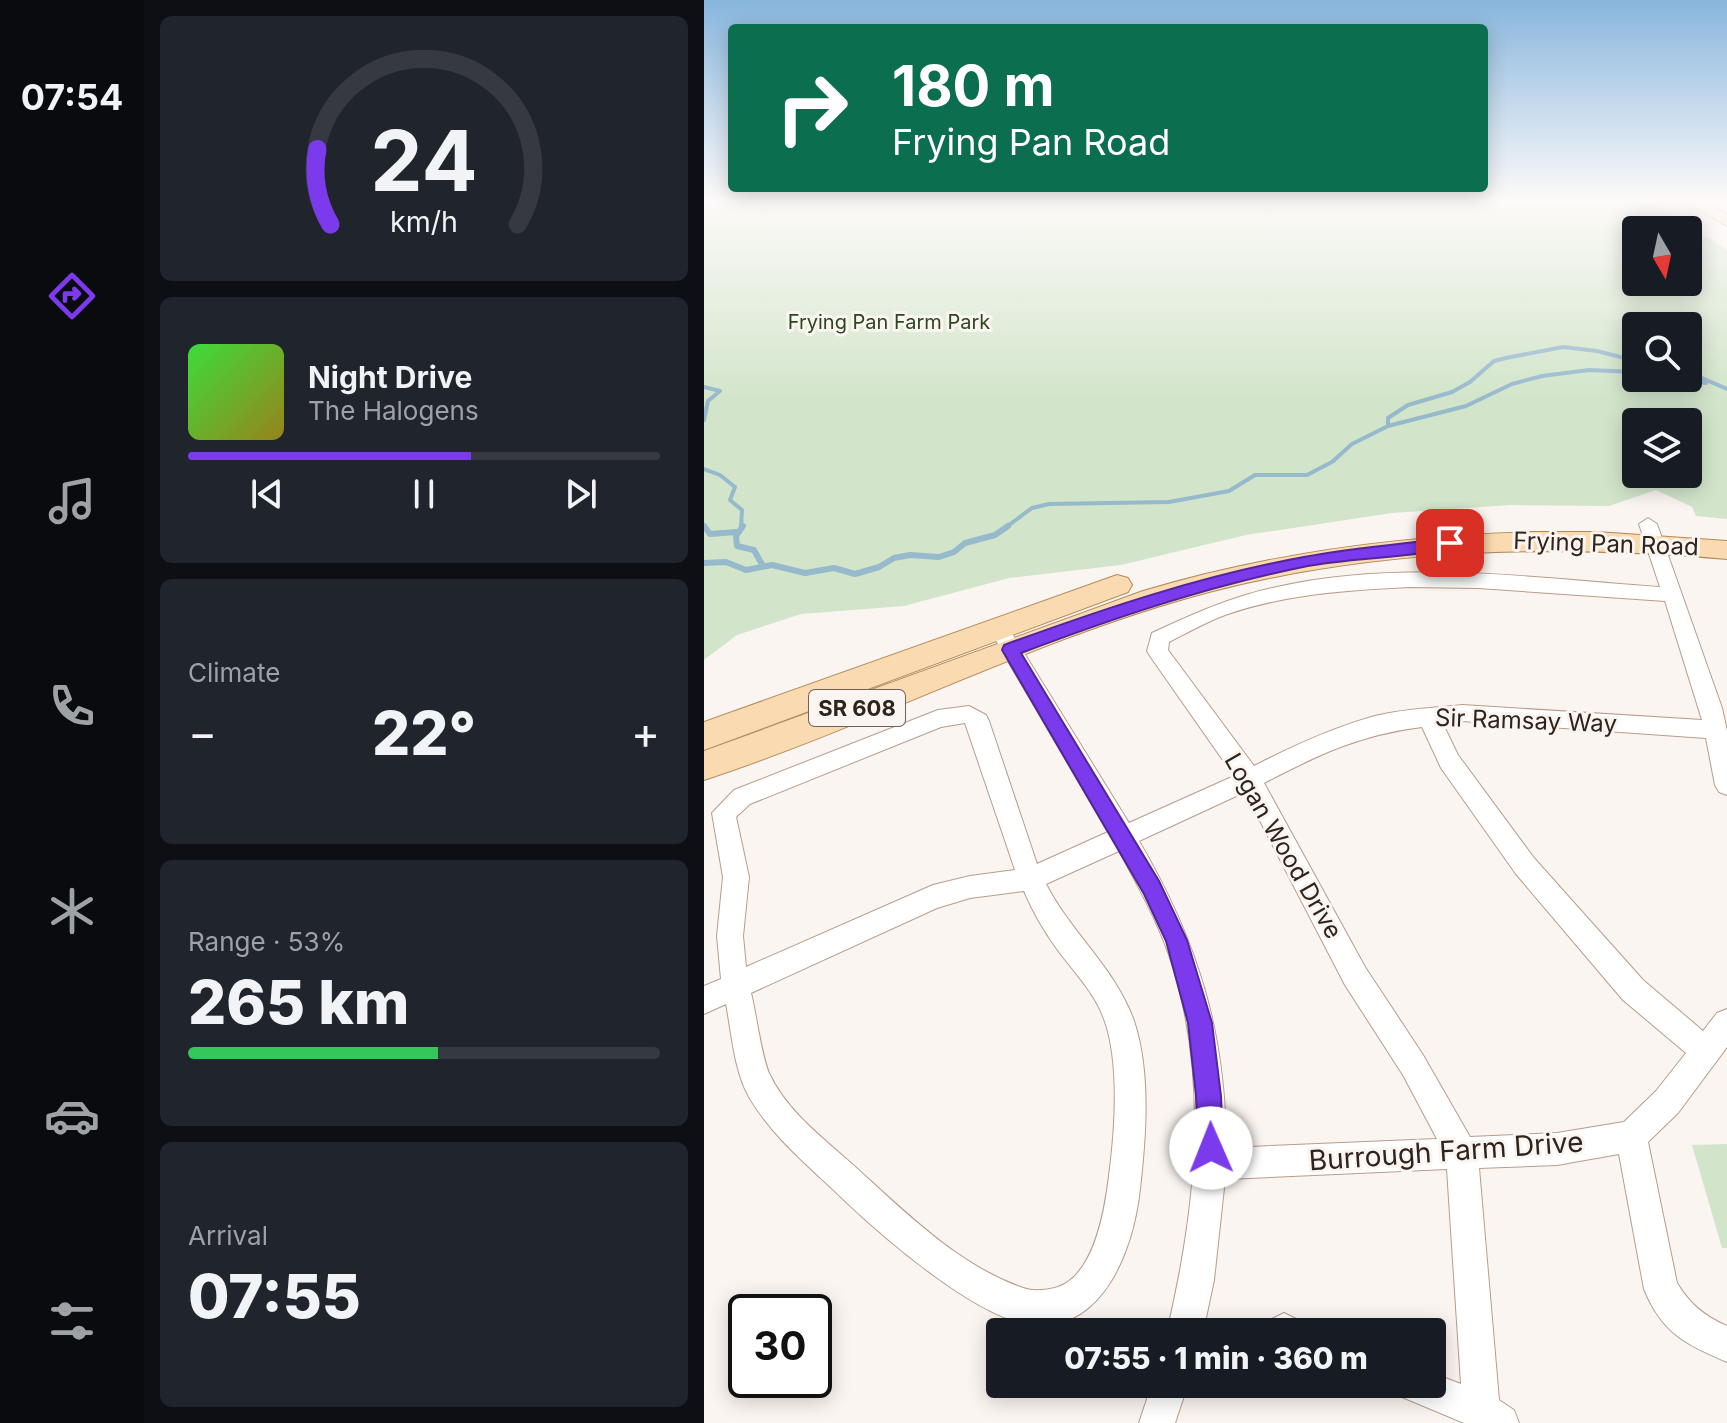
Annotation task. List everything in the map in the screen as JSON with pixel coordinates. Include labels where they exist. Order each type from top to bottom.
[{"type":"main road","name":"Frying Pan Road","points":[[704,736],[1004,639],[1170,593],[1307,561],[1493,540],[1727,531]]},
{"type":"main road","name":"Frying Pan Road","points":[[1652,534],[1727,550]]},
{"type":"main road","name":"Frying Pan Road","points":[[704,766],[1004,639]]},
{"type":"street","points":[[1652,534],[1711,708],[1727,785]]},
{"type":"street","name":"Logan Wood Drive","points":[[1488,1419],[1462,1154],[1413,1065],[1355,976],[1250,779],[1157,651],[1159,638],[1238,604],[1283,592],[1396,580],[1673,595]]},
{"type":"street","points":[[1004,639],[1161,904],[1190,980],[1207,1071],[1211,1122],[1204,1237],[1188,1318]]},
{"type":"street","name":"Sir Ramsay Way","points":[[704,1000],[933,897],[970,887],[1031,879],[1123,839],[1316,745],[1378,724],[1462,713],[1715,730]]},
{"type":"street","points":[[969,714],[978,721],[1031,879],[1045,910],[1116,1011],[1124,1039],[1129,1116],[1123,1196],[1113,1244],[1091,1286],[1068,1303],[1037,1308],[1019,1304],[955,1271],[899,1231],[787,1123],[757,1082],[735,985],[730,934],[737,893],[736,873],[724,813],[742,797],[938,719],[969,714]]},
{"type":"street","points":[[1428,716],[1449,761],[1525,866],[1633,990],[1704,1050]]},
{"type":"street","points":[[1727,1023],[1667,1102],[1631,1136],[1661,1289],[1676,1313],[1694,1329],[1727,1344]]},
{"type":"street","name":"Burrough Farm Drive","points":[[1209,1164],[1557,1149],[1631,1136]]},
{"type":"street","points":[[1157,1423],[1165,1398]]},
{"type":"street","points":[[1444,1398],[1488,1419]]},
{"type":"green space","name":"Frying Pan Farm Park","points":[[704,267],[1622,267],[1622,296],[1702,296],[1702,267],[1727,267],[1727,519],[1696,516],[1692,507],[1656,490],[1609,506],[1511,505],[1392,513],[1246,535],[1121,565],[1009,578],[904,606],[801,614],[737,635],[704,660]]},
{"type":"green space","points":[[1727,1144],[1727,1248],[1722,1248],[1692,1145]]},
{"type":"waterway","points":[[1388,426],[1388,418],[1408,405],[1452,392],[1470,382],[1494,361],[1563,347],[1622,357]]},
{"type":"waterway","points":[[1388,426],[1466,406],[1512,384],[1542,376],[1589,370],[1622,371]]},
{"type":"waterway","points":[[1702,378],[1727,389]]},
{"type":"waterway","points":[[1702,382],[1706,383]]},
{"type":"waterway","points":[[704,387],[720,391],[708,401],[704,420]]},
{"type":"waterway","points":[[1005,528],[1032,508],[1049,504],[1169,502],[1229,491],[1255,475],[1307,475],[1332,462],[1352,444],[1388,426]]},
{"type":"waterway","points":[[704,469],[720,475],[735,487],[730,500],[742,510],[741,528]]},
{"type":"waterway","points":[[704,526],[710,534],[736,532]]},
{"type":"waterway","points":[[743,526],[736,536],[737,546],[754,550],[763,566]]},
{"type":"waterway","points":[[704,563],[726,562],[746,570],[772,565],[805,573],[834,568],[855,574],[879,567],[894,558],[910,555],[939,557],[954,552],[965,543],[995,535],[1008,526]]},
{"type":"route","points":[[1211,1148],[1207,1071],[1200,1023],[1176,940],[1161,904],[1010,650],[1126,607],[1210,582],[1307,561],[1450,543]]}]
